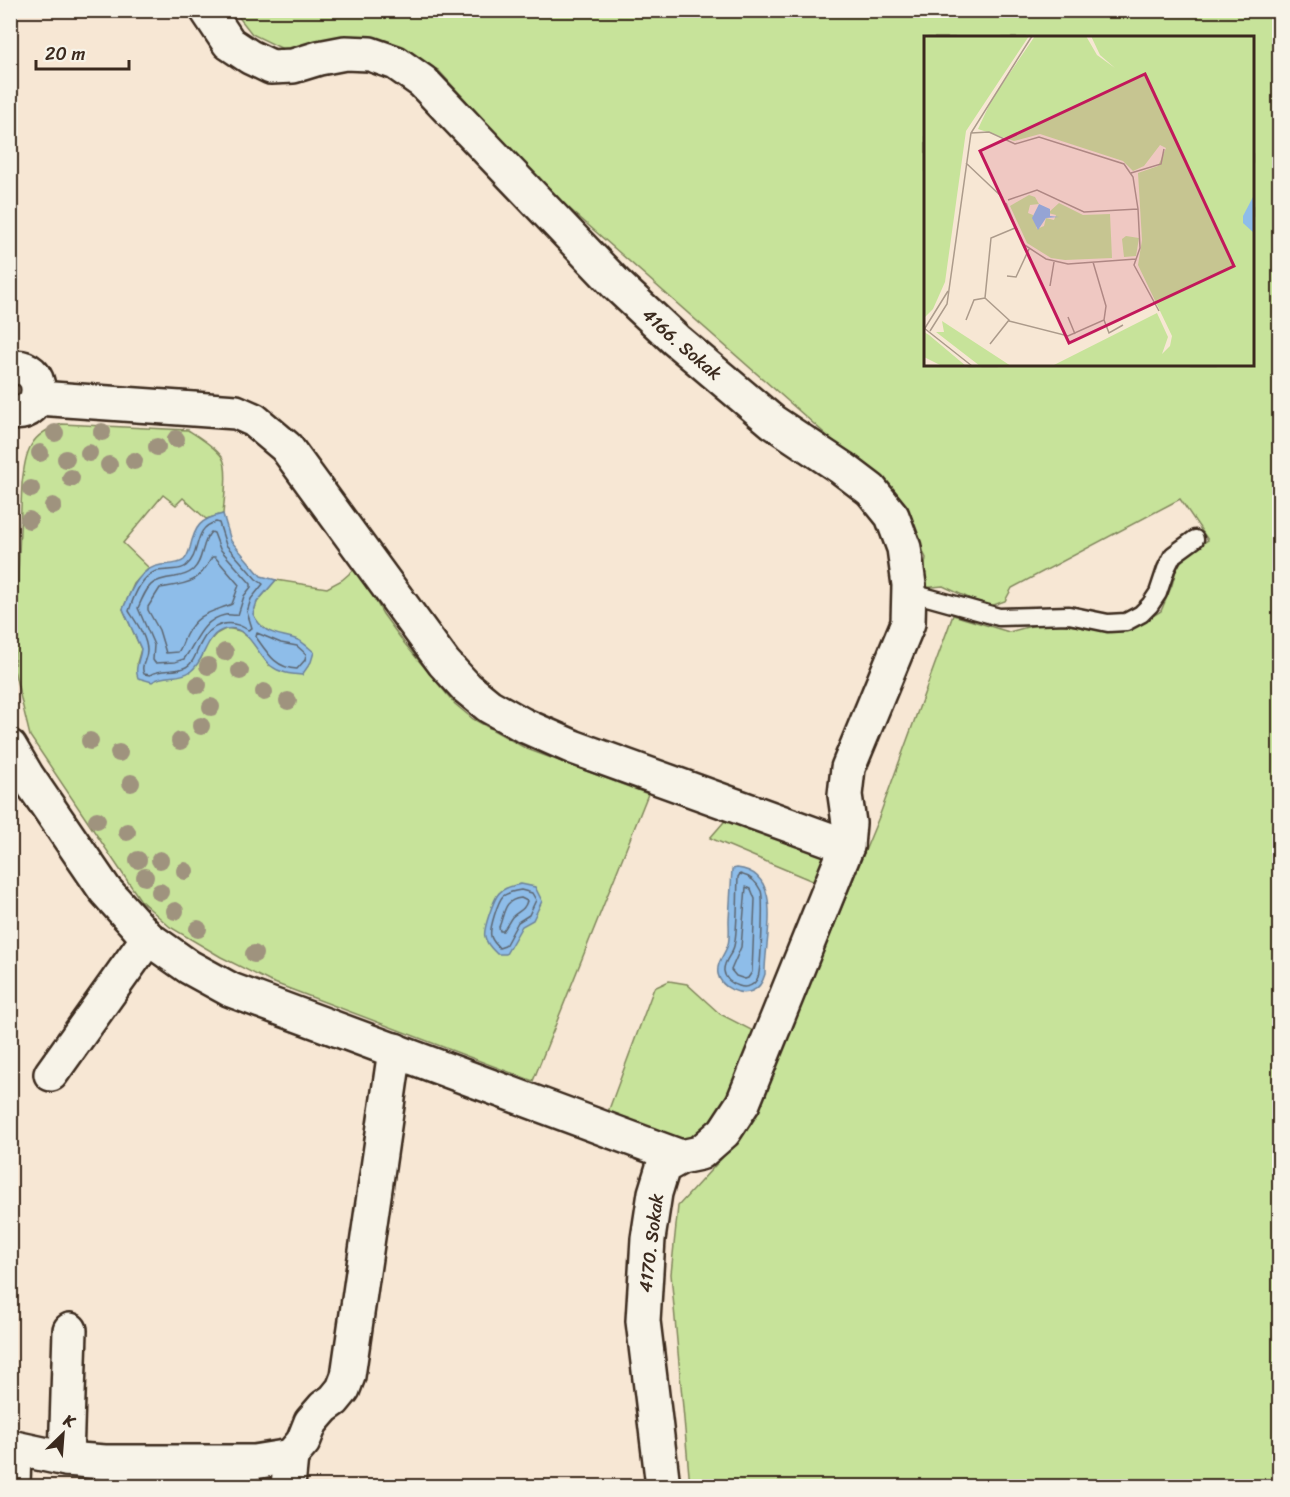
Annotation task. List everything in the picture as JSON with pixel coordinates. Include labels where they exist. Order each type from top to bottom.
[{"type":"street","name":"4166. Sokak","points":[[207,10],[229,43],[271,67],[293,66],[345,53],[370,54],[396,63],[423,82],[616,284],[676,340],[773,423],[871,490],[892,516],[904,548],[909,592],[908,623],[848,768],[845,795],[849,823],[847,846]]},
{"type":"street","points":[[10,368],[23,368],[35,377],[39,391],[17,409]]},
{"type":"street","points":[[17,409],[236,412],[254,420],[286,447],[444,663],[467,688],[489,706],[523,725],[573,747],[847,846]]},
{"type":"street","points":[[10,747],[19,781],[105,890],[148,938],[189,967],[231,990],[681,1156]]},
{"type":"street","name":"4170. Sokak","points":[[663,1486],[643,1321],[648,1239],[655,1192],[663,1167],[681,1156],[700,1152],[724,1132],[743,1103],[847,846]]},
{"type":"street","points":[[51,1074],[148,938]]},
{"type":"street","points":[[13,1486],[12,1448],[66,1459],[105,1462],[254,1462],[290,1471],[311,1422],[343,1389],[348,1376],[395,1050]]},
{"type":"street","points":[[66,1459],[70,1329]]},
{"type":"lane","points":[[909,592],[999,617],[1069,615],[1108,623],[1126,622],[1150,605],[1158,593],[1173,555],[1195,539]]},
{"type":"green space","points":[[234,11],[1279,11],[1279,1486],[690,1486],[671,1274],[678,1206],[722,1158],[777,1057],[879,817],[953,615],[1009,632],[1046,622],[1104,630],[1132,629],[1161,611],[1177,566],[1191,551],[1208,540],[1180,499],[1012,588],[1005,601],[988,607],[943,586],[922,588],[926,558],[892,489],[831,439],[546,188],[438,70],[344,36],[289,52],[252,34]]},
{"type":"green space","points":[[62,424],[188,430],[215,449],[224,462],[226,484],[223,514],[206,519],[183,498],[176,505],[163,495],[123,543],[149,568],[134,584],[123,609],[141,649],[137,663],[158,677],[175,676],[201,658],[206,645],[216,634],[227,628],[240,631],[250,639],[269,665],[283,637],[265,629],[253,614],[257,602],[276,580],[327,588],[342,580],[357,567],[383,614],[405,644],[455,704],[473,719],[527,749],[648,794],[533,1081],[269,981],[221,957],[170,927],[141,901],[30,736],[14,670],[22,483],[25,462],[31,445],[36,439],[42,433]]},
{"type":"green space","points":[[730,815],[829,854],[815,882],[710,838]]},
{"type":"green space","points":[[669,981],[687,984],[720,1014],[761,1035],[733,1102],[687,1143],[608,1112],[654,988]]},
{"type":"water","points":[[223,514],[231,541],[261,576],[276,580],[257,602],[253,614],[257,621],[267,630],[306,645],[314,652],[311,662],[302,675],[282,672],[266,661],[241,631],[226,629],[214,636],[196,666],[186,674],[161,678],[152,682],[138,678],[137,667],[141,649],[123,609],[133,588],[147,570],[182,562],[188,554],[194,534],[200,525],[209,518]]},
{"type":"water","points":[[737,868],[752,873],[762,882],[769,910],[765,974],[755,990],[747,992],[737,992],[727,987],[718,974],[718,966],[729,938],[732,869]]},
{"type":"water","points":[[521,884],[535,887],[542,901],[533,920],[522,926],[506,954],[497,954],[488,944],[485,936],[485,927],[491,908],[499,893]]}]
